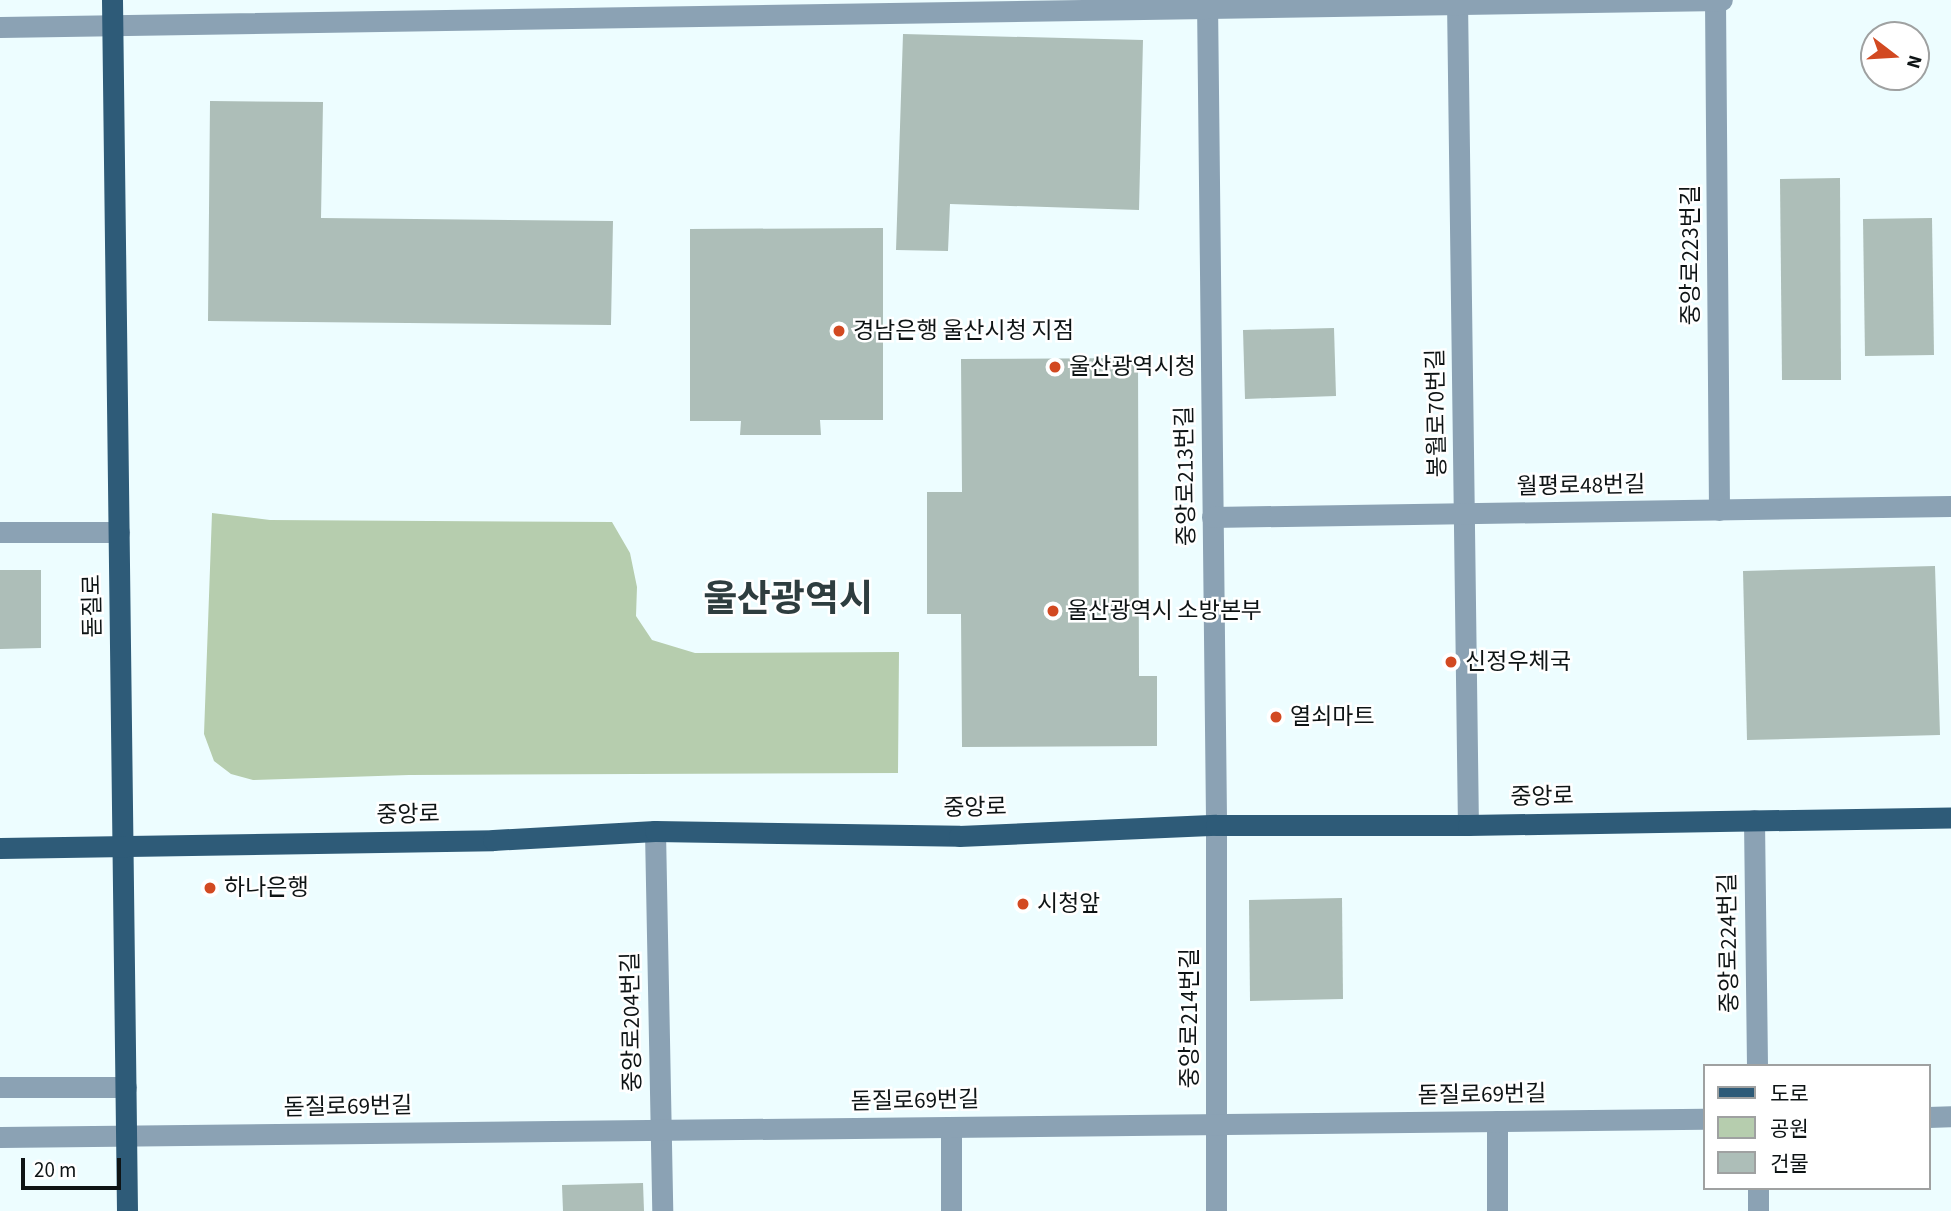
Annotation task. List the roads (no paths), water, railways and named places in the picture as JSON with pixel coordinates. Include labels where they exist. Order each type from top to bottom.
[{"type":"main road","name":"돋질로","points":[[112,0],[127,1211]]},
{"type":"main road","name":"중앙로","points":[[0,848],[493,840],[655,831],[960,836],[1216,825],[1468,825],[1951,817]]},
{"type":"street","name":"중앙로223번길","points":[[1715,0],[1719,510]]},
{"type":"street","points":[[0,27],[113,26],[446,10],[1722,0]]},
{"type":"street","name":"봉월로70번길","points":[[1457,2],[1468,825]]},
{"type":"street","name":"중앙로213번길","points":[[1207,4],[1216,825]]},
{"type":"street","name":"월평로48번길","points":[[1212,517],[1951,506]]},
{"type":"street","points":[[0,532],[119,532]]},
{"type":"street","name":"중앙로224번길","points":[[1754,820],[1757,1064]]},
{"type":"street","name":"중앙로214번길","points":[[1216,825],[1216,1211]]},
{"type":"street","name":"중앙로204번길","points":[[655,831],[662,1211]]},
{"type":"street","points":[[0,1087],[126,1087]]},
{"type":"street","points":[[1930,1117],[1951,1116]]},
{"type":"street","name":"돋질로69번길","points":[[0,1137],[1702,1119]]},
{"type":"street","points":[[1497,1121],[1497,1211]]},
{"type":"street","points":[[951,1127],[951,1211]]},
{"type":"street","points":[[1758,1190],[1758,1211]]},
{"type":"place","name":"경남은행 울산시청 지점","points":[[839,331]]},
{"type":"place","name":"울산광역시청","points":[[1055,367]]},
{"type":"place","name":"울산광역시 소방본부","points":[[1053,611]]},
{"type":"place","name":"신정우체국","points":[[1451,662]]},
{"type":"place","name":"열쇠마트","points":[[1276,717]]},
{"type":"place","name":"하나은행","points":[[210,888]]},
{"type":"place","name":"시청앞","points":[[1023,904]]},
{"type":"district","name":"울산광역시","points":[[788,600]]}]
